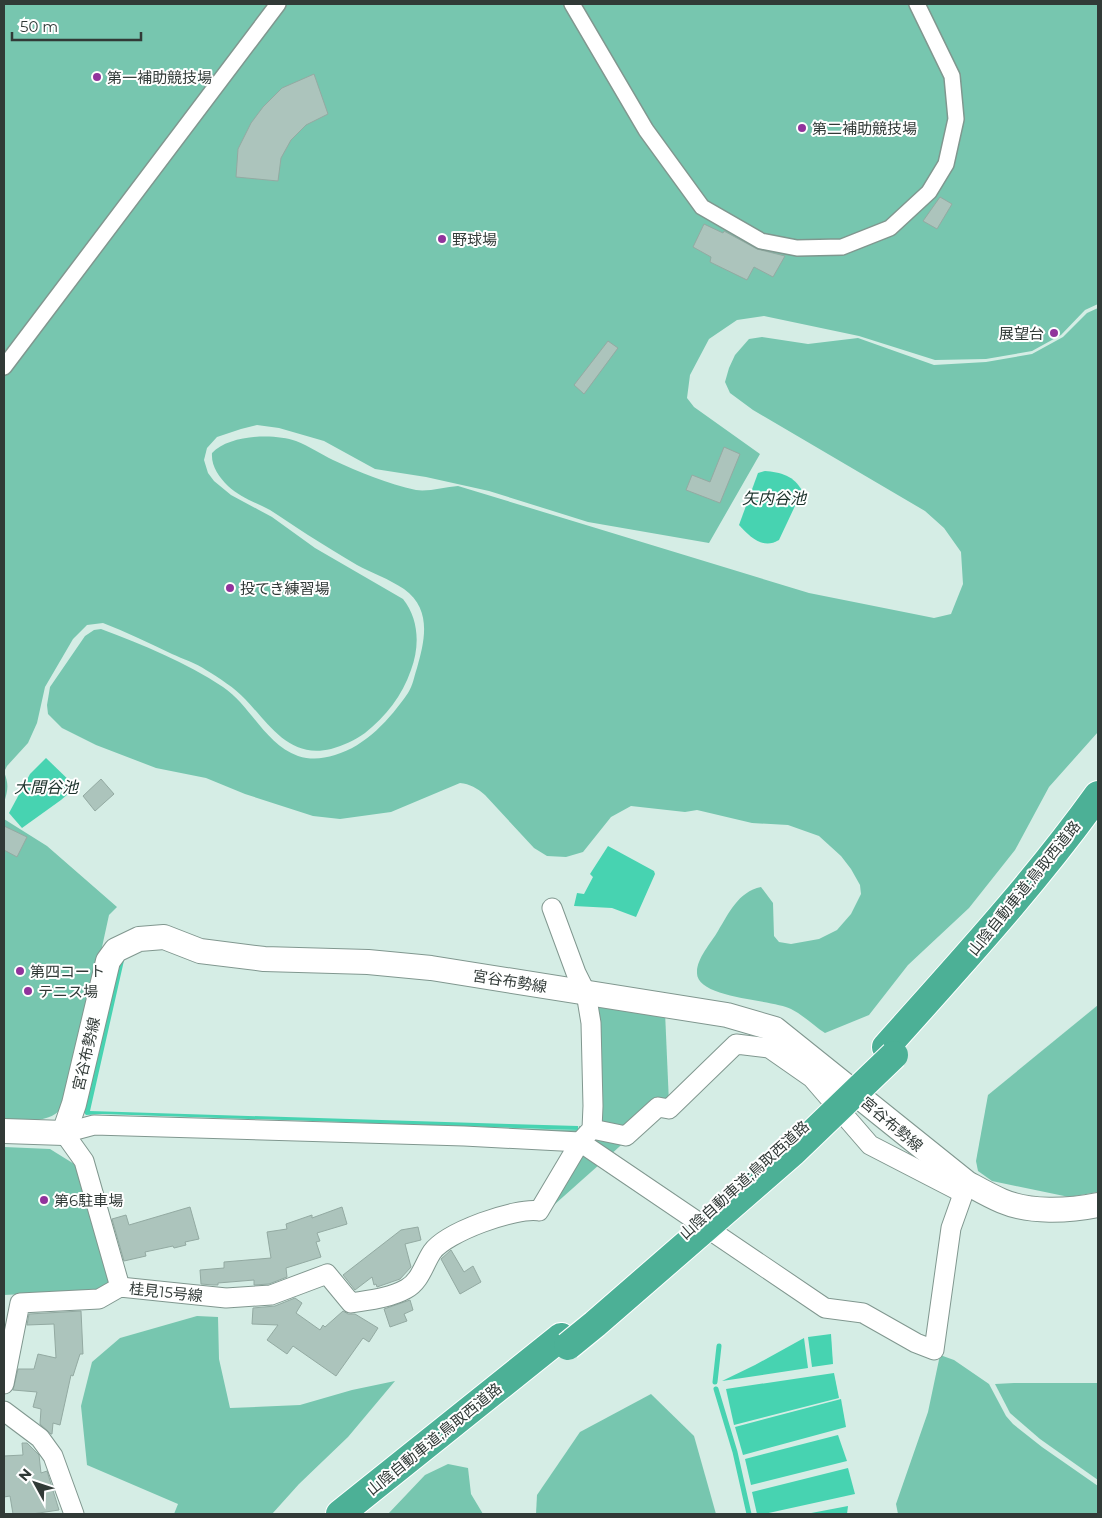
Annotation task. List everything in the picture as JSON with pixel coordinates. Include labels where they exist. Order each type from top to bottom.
[{"type":"highway","name":"山陰自動車道;鳥取西道路","points":[[890,1051],[1078,823],[1098,794]]},
{"type":"highway","name":"山陰自動車道;鳥取西道路","points":[[359,1514],[564,1342],[890,1051],[994,943],[1098,816]]},
{"type":"highway","name":"山陰自動車道;鳥取西道路","points":[[340,1514],[564,1342]]},
{"type":"street","points":[[4,367],[278,4]]},
{"type":"street","points":[[572,4],[646,130],[702,207],[761,241],[797,248],[842,247],[890,228],[928,192],[946,164],[956,120],[952,76],[917,4]]},
{"type":"street","points":[[552,908],[576,973],[586,993],[591,1024],[593,1106],[586,1136]]},
{"type":"street","name":"宮谷布勢線","points":[[64,1133],[74,1104],[108,961],[116,950],[139,939],[164,937],[200,950],[264,959],[368,962],[431,968],[727,1015],[775,1029],[965,1188],[1003,1202],[1029,1208],[1058,1209],[1098,1206]]},
{"type":"street","points":[[4,1131],[64,1133],[94,1125],[104,1125],[464,1136],[586,1136],[626,1136],[658,1107],[669,1109],[736,1044],[769,1048],[812,1078],[870,1145],[965,1188],[951,1228],[934,1350],[916,1343],[863,1313],[825,1308],[586,1136]]},
{"type":"street","points":[[64,1133],[84,1161],[120,1287]]},
{"type":"street","name":"桂見15号線","points":[[4,1383],[20,1303],[98,1299],[120,1287],[226,1298],[271,1295],[327,1274],[351,1303],[379,1299],[407,1289],[414,1284],[433,1252],[442,1242],[482,1222],[530,1210],[539,1212],[586,1136]]},
{"type":"street","points":[[4,1411],[40,1438],[52,1456],[74,1514]]},
{"type":"shaded area","points":[[4,4],[1098,4],[1098,304],[1085,310],[1061,335],[1032,351],[986,359],[935,360],[859,336],[764,316],[737,320],[709,339],[690,375],[687,398],[694,407],[760,454],[709,543],[588,522],[489,491],[426,477],[375,469],[324,441],[279,428],[257,425],[217,437],[207,448],[204,460],[208,473],[214,481],[231,495],[272,517],[315,548],[403,599],[415,624],[417,642],[411,670],[398,697],[380,720],[357,738],[331,749],[316,751],[303,749],[282,738],[237,691],[194,663],[103,623],[87,625],[73,639],[45,687],[37,723],[28,743],[7,766],[4,772]]},
{"type":"shaded area","points":[[1098,308],[1098,732],[1049,787],[1015,850],[969,908],[908,965],[869,1015],[825,1033],[791,1009],[736,997],[708,988],[700,981],[697,972],[699,961],[730,910],[746,893],[761,887],[773,903],[774,936],[779,942],[791,944],[819,939],[837,930],[851,914],[861,894],[860,885],[841,856],[819,836],[788,825],[752,823],[697,810],[685,812],[631,806],[611,817],[583,852],[566,857],[547,856],[534,848],[485,795],[467,784],[460,783],[391,812],[340,819],[313,816],[245,794],[206,778],[156,768],[96,745],[62,728],[48,714],[47,705],[50,687],[85,636],[94,630],[101,629],[164,655],[223,687],[242,704],[276,743],[298,756],[326,757],[346,751],[367,738],[385,722],[401,703],[412,684],[422,647],[424,626],[423,615],[419,606],[404,589],[357,565],[270,510],[243,497],[228,486],[216,471],[212,453],[229,442],[252,437],[276,437],[296,441],[363,473],[416,490],[458,486],[809,593],[934,618],[951,614],[963,584],[961,552],[944,528],[925,511],[753,410],[730,393],[725,382],[735,355],[749,339],[762,337],[808,344],[858,338],[934,365],[986,362],[1032,354],[1063,337],[1087,313]]},
{"type":"shaded area","points":[[4,772],[7,787],[4,803]]},
{"type":"shaded area","points":[[4,819],[47,846],[117,907],[109,915],[70,1094],[59,1111],[40,1120],[4,1120]]},
{"type":"shaded area","points":[[594,1000],[665,1012],[669,1103],[634,1134],[601,1127]]},
{"type":"shaded area","points":[[1098,1005],[1098,1192],[1069,1197],[992,1181],[978,1171],[976,1161],[988,1095]]},
{"type":"shaded area","points":[[579,1126],[586,1127],[579,1135],[465,1127],[578,1130]]},
{"type":"shaded area","points":[[590,1138],[628,1139],[545,1213]]},
{"type":"shaded area","name":"第6駐車場","points":[[4,1147],[50,1149],[79,1167],[110,1275],[109,1282],[103,1290],[4,1295]]},
{"type":"shaded area","points":[[197,1316],[218,1317],[219,1359],[230,1408],[300,1405],[352,1390],[395,1381],[348,1437],[299,1484],[272,1514],[174,1514],[178,1504],[87,1465],[81,1406],[92,1362],[120,1338]]},
{"type":"shaded area","points":[[940,1355],[954,1360],[989,1384],[1006,1416],[1013,1424],[1098,1486],[1098,1514],[898,1514],[896,1504],[928,1412]]},
{"type":"shaded area","points":[[1098,1383],[1098,1480],[1040,1439],[1010,1413],[995,1384]]},
{"type":"shaded area","points":[[651,1394],[694,1436],[716,1514],[536,1514],[537,1495],[580,1432]]},
{"type":"shaded area","points":[[448,1464],[468,1468],[471,1494],[483,1514],[388,1514],[425,1475]]},
{"type":"water","name":"矢内谷池","points":[[765,471],[776,472],[791,478],[802,491],[779,540],[768,544],[752,538],[739,525],[758,473]]},
{"type":"water","name":"大間谷池","points":[[46,758],[76,787],[22,828],[9,813],[30,774]]},
{"type":"water","points":[[608,846],[654,871],[655,874],[636,917],[612,908],[574,906],[577,893],[584,894],[593,877],[590,874]]},
{"type":"water","points":[[125,956],[90,1111],[578,1126],[578,1130],[86,1115],[81,1109],[117,961]]},
{"type":"water","points":[[831,1334],[833,1364],[812,1367],[808,1337]]},
{"type":"water","points":[[804,1338],[808,1368],[722,1381],[755,1365]]},
{"type":"water","points":[[834,1373],[839,1398],[734,1425],[726,1389]]},
{"type":"water","points":[[841,1399],[846,1427],[743,1455],[735,1427]]},
{"type":"water","points":[[838,1435],[847,1461],[751,1485],[745,1459]]},
{"type":"water","points":[[848,1468],[855,1494],[757,1514],[752,1492]]},
{"type":"water","points":[[848,1506],[847,1514],[806,1514]]},
{"type":"building","points":[[314,74],[328,114],[306,125],[291,140],[281,158],[278,181],[236,177],[238,149],[251,123],[263,107],[282,88]]},
{"type":"building","points":[[940,197],[952,204],[937,229],[923,221]]},
{"type":"building","points":[[704,224],[723,233],[724,231],[757,249],[785,256],[773,277],[754,267],[747,280],[710,262],[711,257],[693,247]]},
{"type":"building","points":[[608,341],[618,348],[584,394],[574,385]]},
{"type":"building","points":[[724,447],[740,454],[720,503],[686,490],[692,475],[710,482]]},
{"type":"building","points":[[101,779],[114,794],[95,811],[83,796]]},
{"type":"building","points":[[4,826],[27,837],[17,857],[4,850]]},
{"type":"building","points":[[190,1207],[199,1239],[185,1242],[186,1245],[174,1248],[173,1246],[145,1252],[146,1256],[124,1261],[112,1219],[126,1215],[129,1225]]},
{"type":"building","points":[[342,1207],[347,1224],[317,1233],[320,1241],[316,1242],[321,1257],[286,1268],[287,1277],[269,1284],[254,1285],[254,1280],[218,1283],[218,1285],[201,1284],[200,1270],[224,1268],[224,1262],[271,1258],[267,1232],[287,1229],[286,1224],[312,1215],[312,1218]]},
{"type":"building","points":[[418,1227],[421,1240],[405,1244],[411,1267],[400,1279],[377,1287],[376,1284],[374,1285],[372,1277],[355,1290],[343,1275],[401,1230]]},
{"type":"building","points":[[451,1250],[464,1272],[473,1266],[481,1282],[460,1294],[441,1259]]},
{"type":"building","points":[[295,1298],[302,1303],[296,1313],[320,1330],[323,1325],[325,1327],[343,1311],[348,1314],[355,1314],[378,1328],[369,1342],[363,1338],[336,1376],[293,1346],[287,1354],[267,1340],[278,1325],[252,1324],[253,1308],[275,1306]]},
{"type":"building","points":[[410,1300],[413,1310],[404,1314],[407,1321],[390,1327],[384,1309]]},
{"type":"building","points":[[81,1311],[83,1354],[80,1354],[73,1376],[71,1375],[60,1425],[53,1423],[51,1434],[40,1424],[41,1409],[33,1407],[37,1392],[13,1390],[18,1369],[34,1369],[38,1354],[56,1358],[54,1324],[27,1325],[29,1314]]},
{"type":"building","points":[[22,1443],[27,1443],[39,1455],[41,1473],[47,1471],[59,1510],[32,1514],[13,1514],[10,1496],[4,1497],[4,1456],[23,1455]]},
{"type":"waterway","points":[[715,1382],[719,1346]]},
{"type":"waterway","points":[[716,1389],[735,1452],[749,1514]]},
{"type":"place","name":"第一補助競技場","points":[[97,77]]},
{"type":"place","name":"第二補助競技場","points":[[802,128]]},
{"type":"place","name":"野球場","points":[[442,239]]},
{"type":"place","name":"展望台","points":[[1054,333]]},
{"type":"place","name":"投てき練習場","points":[[230,588]]},
{"type":"place","name":"第四コート","points":[[20,971]]},
{"type":"place","name":"テニス場","points":[[28,991]]},
{"type":"place","name":"第6駐車場","points":[[44,1200]]}]
